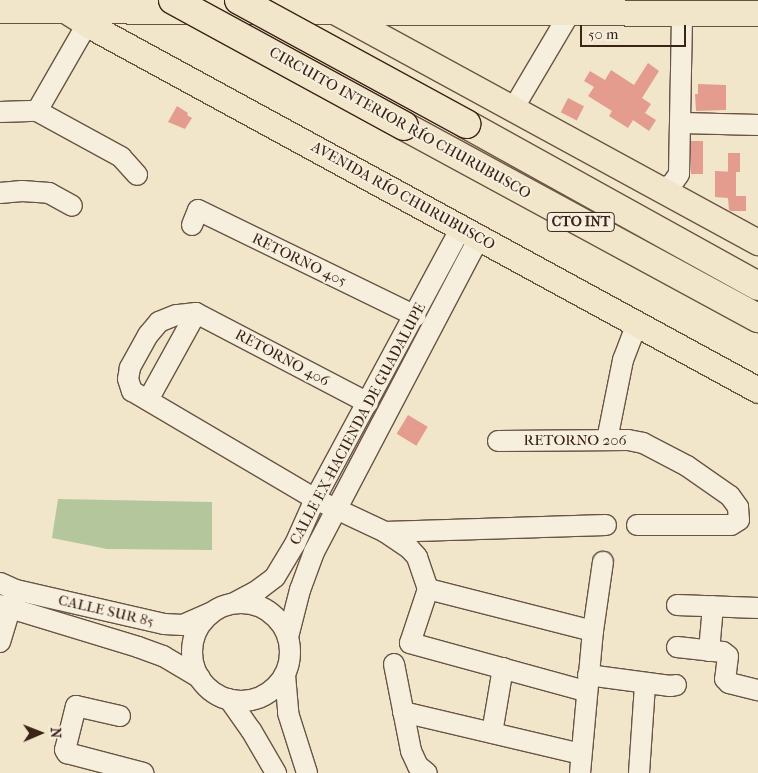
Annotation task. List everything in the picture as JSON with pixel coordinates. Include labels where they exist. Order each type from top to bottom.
[{"type":"highway","name":"CIRCUITO INTERIOR RÍO CHURUBUSCO","points":[[173,0],[758,318]]},
{"type":"highway","name":"CIRCUITO INTERIOR RÍO CHURUBUSCO","points":[[239,0],[758,286]]},
{"type":"main road","points":[[0,10],[56,5],[323,5],[574,6],[758,13]]},
{"type":"main road","name":"AVENIDA RÍO CHURUBUSCO","points":[[56,5],[87,24],[758,390]]},
{"type":"main road","points":[[323,5],[758,242]]},
{"type":"street","points":[[513,109],[574,6]]},
{"type":"street","points":[[661,189],[672,184],[679,174],[682,123],[682,11]]},
{"type":"street","points":[[37,111],[87,24]]},
{"type":"street","points":[[0,112],[37,111],[120,157],[137,175]]},
{"type":"street","points":[[682,123],[758,124]]},
{"type":"street","points":[[0,193],[49,193],[72,206]]},
{"type":"street","name":"RETORNO 405","points":[[192,225],[198,210],[415,316]]},
{"type":"street","name":"CALLE EX-HACIENDA DE GUADALUPE","points":[[234,603],[258,590],[275,577],[295,544],[316,499],[415,316],[470,233]]},
{"type":"street","name":"CALLE EX-HACIENDA DE GUADALUPE","points":[[288,637],[300,590],[314,552],[470,233]]},
{"type":"street","points":[[196,313],[176,315],[159,322],[133,359],[128,379],[132,391],[316,499],[385,532],[409,548],[417,557],[428,589],[410,643],[503,668],[587,683],[670,686],[676,684]]},
{"type":"street","points":[[148,400],[196,313]]},
{"type":"street","name":"RETORNO 406","points":[[196,313],[368,403]]},
{"type":"street","points":[[606,440],[623,360],[637,324]]},
{"type":"street","name":"RETORNO 206","points":[[498,440],[628,440],[643,443],[687,466],[730,496],[738,507],[739,520],[731,525],[637,525]]},
{"type":"street","points":[[385,532],[606,525]]},
{"type":"street","points":[[403,712],[492,733],[580,763],[592,631],[603,562]]},
{"type":"street","points":[[428,589],[592,631]]},
{"type":"street","points":[[0,642],[7,597]]},
{"type":"street","name":"CALLE SUR 85","points":[[7,597],[164,624],[183,625],[212,612]]},
{"type":"street","name":"CALLE SUR 85","points":[[7,597],[163,656],[200,678]]},
{"type":"street","points":[[285,675],[275,688],[261,697],[245,700],[229,699],[214,693],[200,678],[194,665],[194,643],[202,623],[212,612],[234,603],[252,603],[267,610],[280,621],[288,637],[290,656],[285,675],[288,712],[307,773]]},
{"type":"street","points":[[677,605],[758,608]]},
{"type":"street","points":[[709,650],[713,606]]},
{"type":"street","points":[[677,647],[723,652],[728,656],[725,679],[729,683],[758,690]]},
{"type":"street","points":[[394,664],[411,750],[418,766],[427,773]]},
{"type":"street","points":[[492,733],[503,668]]},
{"type":"street","points":[[639,773],[645,684]]},
{"type":"street","points":[[229,699],[251,730],[276,773]]},
{"type":"street","points":[[120,716],[76,706],[65,750],[67,753],[143,773]]},
{"type":"green space","points":[[58,499],[212,502],[212,550],[107,549],[52,538]]},
{"type":"building","points":[[648,63],[659,71],[642,98],[651,104],[645,113],[656,120],[649,131],[633,120],[628,128],[609,116],[612,111],[588,96],[594,87],[584,81],[590,71],[605,80],[611,70],[634,85]]},
{"type":"building","points":[[698,84],[726,85],[726,110],[696,111],[695,94],[698,94]]},
{"type":"building","points":[[568,98],[584,106],[577,120],[561,112]]},
{"type":"building","points":[[177,106],[192,118],[185,129],[168,122]]},
{"type":"building","points":[[691,141],[703,141],[703,174],[691,174]]},
{"type":"building","points":[[728,153],[740,153],[740,172],[728,172]]},
{"type":"building","points":[[715,171],[736,172],[736,196],[746,196],[746,211],[731,211],[729,210],[728,198],[715,197]]},
{"type":"building","points":[[408,415],[428,427],[416,446],[397,434]]}]
